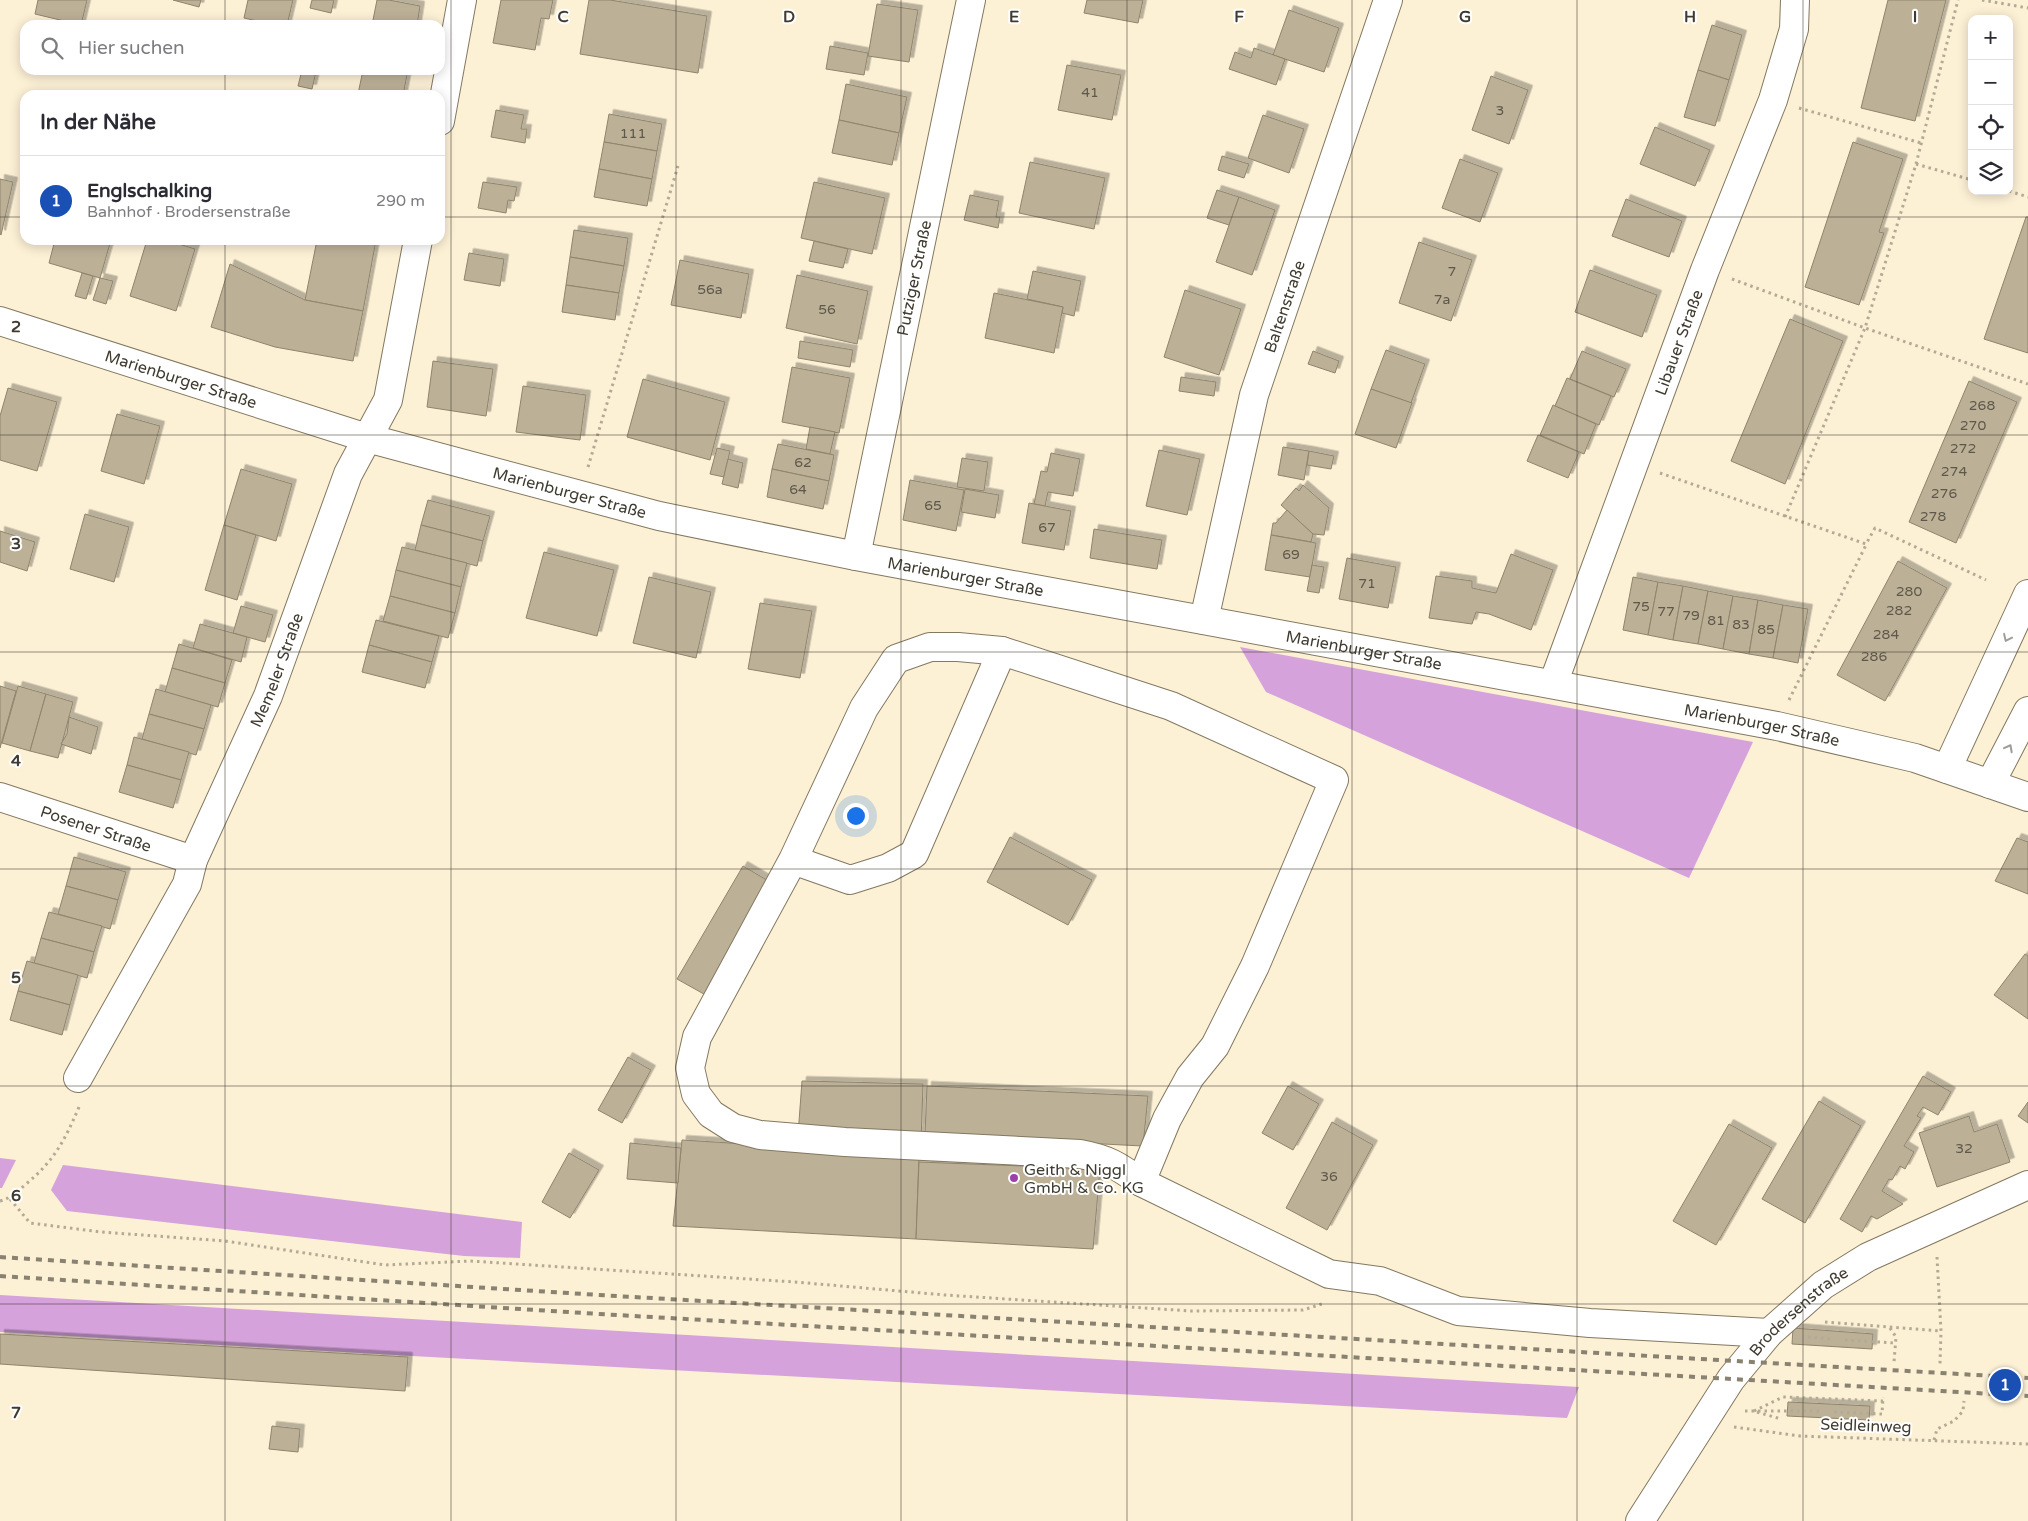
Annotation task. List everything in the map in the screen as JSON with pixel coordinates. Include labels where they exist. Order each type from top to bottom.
[{"type":"street","points":[[445,94],[462,0]]},
{"type":"street","name":"Putziger Straße","points":[[856,556],[972,0]]},
{"type":"street","name":"Baltenstraße","points":[[1204,620],[1254,396],[1388,0]]},
{"type":"street","name":"Libauer Straße","points":[[1553,684],[1705,270],[1773,100],[1794,29],[1795,0]]},
{"type":"street","name":"Memeler Straße","points":[[79,1076],[187,884],[193,860],[268,696],[348,474],[388,400],[417,245]]},
{"type":"street","name":"Marienburger Straße","points":[[0,320],[367,438],[660,516],[856,556],[1777,726],[1915,758],[2028,796]]},
{"type":"street","points":[[1947,769],[2028,594]]},
{"type":"street","points":[[1141,1182],[1166,1119],[1190,1078],[1215,1046],[1255,966],[1334,780],[1171,706],[1002,651],[958,647],[930,647],[896,659],[864,708],[792,860],[697,1037],[690,1068],[696,1094],[711,1114],[733,1128],[760,1135],[845,1142],[1080,1154],[1101,1158],[1116,1165],[1141,1182],[1329,1274],[1380,1281],[1458,1312],[1590,1323],[1769,1333]]},
{"type":"street","points":[[792,860],[850,880],[888,868],[914,854],[1002,651]]},
{"type":"street","points":[[1990,784],[2028,711]]},
{"type":"street","name":"Posener Straße","points":[[0,797],[193,860]]},
{"type":"street","name":"Brodersenstraße","points":[[1640,1521],[1731,1380],[1769,1333],[1823,1285],[1868,1257],[2028,1185]]},
{"type":"path","points":[[1784,517],[1865,328],[1916,164],[1958,0]]},
{"type":"path","points":[[1982,0],[2028,8]]},
{"type":"path","points":[[1773,100],[1921,143]]},
{"type":"path","points":[[1916,164],[1968,179]]},
{"type":"path","points":[[580,495],[678,166]]},
{"type":"path","points":[[2013,192],[2028,197]]},
{"type":"path","points":[[1705,270],[2028,384]]},
{"type":"path","points":[[1633,463],[1866,544]]},
{"type":"path","points":[[1777,726],[1866,544],[1876,528],[1986,580]]},
{"type":"path","points":[[0,1201],[10,1199],[46,1168],[62,1145],[84,1095],[85,1080],[79,1076]]},
{"type":"path","points":[[10,1199],[30,1223],[101,1232],[225,1241],[385,1265],[480,1262],[795,1282],[945,1295],[1191,1311],[1302,1310],[1329,1301]]},
{"type":"path","points":[[1937,1256],[1941,1331],[1940,1364]]},
{"type":"path","points":[[1824,1322],[1941,1331]]},
{"type":"path","points":[[1890,1327],[1896,1337],[1894,1362]]},
{"type":"path","points":[[1802,1336],[1831,1339]]},
{"type":"path","points":[[1845,1340],[1896,1343]]},
{"type":"path","points":[[1754,1411],[1783,1397],[1883,1399],[1882,1414],[1834,1412]]},
{"type":"path","points":[[1934,1440],[1937,1429],[1954,1421],[1963,1411],[1964,1401]]},
{"type":"path","points":[[1754,1411],[1820,1411]]},
{"type":"path","points":[[1754,1411],[1781,1419]]},
{"type":"path","name":"Seidleinweg","points":[[1704,1424],[1800,1436],[2028,1444]]},
{"type":"shaded area","points":[[1240,647],[1753,742],[1689,878],[1266,692]]},
{"type":"shaded area","points":[[0,1158],[16,1160],[2,1188],[0,1188]]},
{"type":"shaded area","points":[[63,1165],[522,1222],[520,1258],[464,1256],[67,1211],[51,1190]]},
{"type":"shaded area","points":[[0,1295],[1579,1387],[1567,1418],[0,1332]]},
{"type":"building","points":[[38,0],[87,0],[82,20],[60,20],[35,14]]},
{"type":"building","points":[[173,0],[201,0],[199,7]]},
{"type":"building","points":[[248,0],[293,0],[288,20],[253,20],[244,18]]},
{"type":"building","points":[[312,0],[334,0],[331,13],[310,8]]},
{"type":"building","points":[[377,0],[389,0],[420,6],[418,20],[373,20]]},
{"type":"building","points":[[501,0],[553,0],[549,19],[541,18],[535,50],[493,43]]},
{"type":"building","points":[[589,0],[610,0],[707,16],[698,73],[580,54]]},
{"type":"building","points":[[1087,0],[1143,0],[1138,23],[1084,13]]},
{"type":"building","points":[[1888,0],[1946,0],[1915,121],[1861,108]]},
{"type":"building","points":[[877,4],[918,10],[909,62],[868,56]]},
{"type":"building","points":[[1289,10],[1339,28],[1324,72],[1273,55]]},
{"type":"building","points":[[1712,25],[1742,35],[1729,80],[1698,70]]},
{"type":"building","points":[[830,46],[868,53],[864,75],[826,69]]},
{"type":"building","points":[[1254,48],[1285,59],[1276,85],[1229,69],[1235,52],[1251,58]]},
{"type":"building","points":[[1067,65],[1121,75],[1112,120],[1058,110]]},
{"type":"building","points":[[1698,70],[1729,80],[1715,126],[1684,117]]},
{"type":"building","points":[[301,75],[315,75],[312,89],[298,86]]},
{"type":"building","points":[[362,75],[407,75],[404,90],[359,90]]},
{"type":"building","points":[[1491,76],[1528,90],[1509,144],[1472,130]]},
{"type":"building","points":[[846,84],[907,97],[899,133],[839,120]]},
{"type":"building","points":[[496,110],[524,115],[521,129],[527,129],[525,143],[491,137]]},
{"type":"building","points":[[609,114],[662,124],[657,151],[604,142]]},
{"type":"building","points":[[1263,115],[1304,129],[1289,173],[1248,158]]},
{"type":"building","points":[[839,120],[899,133],[892,165],[832,153]]},
{"type":"building","points":[[1655,127],[1710,150],[1695,186],[1640,164]]},
{"type":"building","points":[[604,142],[657,151],[652,179],[599,169]]},
{"type":"building","points":[[1853,142],[1903,159],[1879,232],[1884,233],[1859,305],[1805,287]]},
{"type":"building","points":[[1222,156],[1249,164],[1244,178],[1218,170]]},
{"type":"building","points":[[1460,159],[1498,173],[1480,222],[1442,208]]},
{"type":"building","points":[[1030,162],[1105,178],[1094,229],[1019,213]]},
{"type":"building","points":[[599,169],[652,179],[647,206],[594,197]]},
{"type":"building","points":[[0,179],[13,182],[1,235],[0,234]]},
{"type":"building","points":[[483,182],[517,187],[514,201],[508,200],[506,213],[478,208]]},
{"type":"building","points":[[814,182],[885,198],[872,254],[801,238]]},
{"type":"building","points":[[1217,190],[1239,197],[1229,225],[1207,218]]},
{"type":"building","points":[[970,195],[999,201],[996,217],[1000,217],[998,228],[964,220]]},
{"type":"building","points":[[1239,197],[1275,210],[1252,275],[1216,262]]},
{"type":"building","points":[[1626,199],[1682,221],[1669,257],[1612,236]]},
{"type":"building","points":[[2026,217],[2028,217],[2028,353],[1984,339]]},
{"type":"building","points":[[574,230],[628,238],[624,266],[570,257]]},
{"type":"building","points":[[814,241],[848,249],[843,268],[809,261]]},
{"type":"building","points":[[1419,242],[1472,260],[1451,321],[1399,303]]},
{"type":"building","points":[[54,245],[110,245],[100,278],[49,263]]},
{"type":"building","points":[[145,245],[182,245],[195,249],[176,311],[130,296]]},
{"type":"building","points":[[316,245],[375,245],[363,311],[305,300]]},
{"type":"building","points":[[469,253],[504,259],[500,286],[464,280]]},
{"type":"building","points":[[570,257],[624,266],[619,293],[566,285]]},
{"type":"building","points":[[680,260],[749,274],[741,318],[671,305]]},
{"type":"building","points":[[230,264],[305,300],[363,311],[353,361],[275,347],[211,327]]},
{"type":"building","points":[[1590,270],[1657,295],[1642,337],[1575,312]]},
{"type":"building","points":[[1033,271],[1081,281],[1074,316],[1062,313],[1063,307],[1027,299]]},
{"type":"building","points":[[82,273],[93,276],[86,299],[75,296]]},
{"type":"building","points":[[797,275],[868,291],[857,344],[786,328]]},
{"type":"building","points":[[100,278],[113,281],[106,304],[93,300]]},
{"type":"building","points":[[566,285],[619,293],[615,320],[562,312]]},
{"type":"building","points":[[1185,290],[1241,309],[1219,375],[1164,357]]},
{"type":"building","points":[[994,293],[1063,307],[1054,353],[985,338]]},
{"type":"building","points":[[1790,319],[1843,341],[1785,484],[1731,461]]},
{"type":"building","points":[[800,341],[853,350],[850,367],[798,358]]},
{"type":"building","points":[[1386,350],[1425,364],[1411,403],[1371,389]]},
{"type":"building","points":[[1313,351],[1339,361],[1335,373],[1308,364]]},
{"type":"building","points":[[1582,351],[1626,369],[1614,397],[1570,379]]},
{"type":"building","points":[[433,361],[493,369],[486,416],[427,407]]},
{"type":"building","points":[[792,367],[850,378],[839,433],[782,422]]},
{"type":"building","points":[[1181,377],[1216,382],[1214,396],[1179,391]]},
{"type":"building","points":[[1567,378],[1611,396],[1599,425],[1555,406]]},
{"type":"building","points":[[643,379],[725,402],[710,460],[627,437]]},
{"type":"building","points":[[1969,381],[2017,402],[1956,543],[1909,522]]},
{"type":"building","points":[[523,386],[586,395],[580,440],[516,432]]},
{"type":"building","points":[[8,388],[57,402],[37,471],[0,460],[0,416]]},
{"type":"building","points":[[1371,389],[1412,403],[1396,448],[1355,434]]},
{"type":"building","points":[[1553,405],[1596,424],[1584,454],[1540,435]]},
{"type":"building","points":[[117,414],[160,426],[144,484],[101,471]]},
{"type":"building","points":[[810,427],[835,432],[830,454],[806,449]]},
{"type":"building","points":[[1538,435],[1579,452],[1568,478],[1527,461]]},
{"type":"building","points":[[778,444],[834,455],[829,481],[772,469]]},
{"type":"building","points":[[1283,447],[1309,451],[1304,480],[1278,475]]},
{"type":"building","points":[[717,448],[730,451],[724,477],[710,474]]},
{"type":"building","points":[[1159,450],[1200,459],[1187,515],[1146,506]]},
{"type":"building","points":[[1309,451],[1334,456],[1331,469],[1307,465]]},
{"type":"building","points":[[1051,453],[1080,459],[1073,496],[1048,492],[1045,506],[1034,504],[1041,471],[1047,472]]},
{"type":"building","points":[[962,458],[988,462],[984,491],[957,487]]},
{"type":"building","points":[[728,459],[743,463],[738,488],[722,484]]},
{"type":"building","points":[[241,469],[292,484],[276,541],[224,525]]},
{"type":"building","points":[[772,469],[829,481],[823,509],[767,497]]},
{"type":"building","points":[[910,480],[964,490],[956,531],[903,520]]},
{"type":"building","points":[[1303,485],[1329,508],[1324,535],[1313,534],[1281,505],[1296,488],[1299,491]]},
{"type":"building","points":[[965,489],[999,495],[995,518],[961,512]]},
{"type":"building","points":[[428,500],[490,516],[483,541],[421,525]]},
{"type":"building","points":[[1029,503],[1071,511],[1064,550],[1022,543]]},
{"type":"building","points":[[1287,510],[1313,534],[1311,542],[1271,535],[1273,523],[1276,523]]},
{"type":"building","points":[[85,514],[129,527],[114,582],[70,569]]},
{"type":"building","points":[[224,525],[256,535],[237,600],[205,590]]},
{"type":"building","points":[[421,525],[483,541],[477,566],[415,550]]},
{"type":"building","points":[[1094,529],[1162,540],[1157,569],[1090,558]]},
{"type":"building","points":[[0,531],[35,542],[27,571],[0,562]]},
{"type":"building","points":[[1271,535],[1316,543],[1310,577],[1265,570]]},
{"type":"building","points":[[402,547],[467,563],[461,587],[396,570]]},
{"type":"building","points":[[544,552],[614,570],[597,636],[526,618]]},
{"type":"building","points":[[1511,554],[1553,570],[1531,630],[1489,614],[1476,612],[1472,624],[1429,618],[1436,576],[1472,581],[1472,588],[1496,593]]},
{"type":"building","points":[[1347,558],[1396,567],[1388,608],[1339,599]]},
{"type":"building","points":[[1898,561],[1947,588],[1885,701],[1837,675]]},
{"type":"building","points":[[1312,565],[1324,567],[1319,593],[1307,591]]},
{"type":"building","points":[[396,570],[461,587],[455,613],[390,596]]},
{"type":"building","points":[[649,577],[711,592],[696,658],[633,643]]},
{"type":"building","points":[[1633,577],[1658,582],[1648,635],[1623,630]]},
{"type":"building","points":[[1658,582],[1683,586],[1673,640],[1648,635]]},
{"type":"building","points":[[1683,586],[1708,591],[1698,644],[1673,640]]},
{"type":"building","points":[[1708,591],[1733,596],[1723,649],[1698,644]]},
{"type":"building","points":[[390,596],[455,613],[448,638],[383,621]]},
{"type":"building","points":[[1733,596],[1758,600],[1749,654],[1723,649]]},
{"type":"building","points":[[1758,600],[1783,605],[1773,658],[1749,654]]},
{"type":"building","points":[[760,603],[812,611],[800,678],[748,669]]},
{"type":"building","points":[[1783,605],[1808,609],[1798,663],[1773,658]]},
{"type":"building","points":[[241,606],[273,615],[265,642],[233,633]]},
{"type":"building","points":[[376,620],[439,636],[432,662],[369,645]]},
{"type":"building","points":[[200,624],[247,637],[241,662],[193,648]]},
{"type":"building","points":[[179,644],[232,660],[225,683],[172,668]]},
{"type":"building","points":[[369,645],[432,662],[425,688],[362,672]]},
{"type":"building","points":[[172,668],[225,683],[218,707],[165,692]]},
{"type":"building","points":[[0,686],[16,691],[0,748]]},
{"type":"building","points":[[18,686],[46,694],[30,751],[2,743]]},
{"type":"building","points":[[156,689],[211,705],[204,729],[149,714]]},
{"type":"building","points":[[46,694],[73,702],[58,758],[30,751]]},
{"type":"building","points":[[149,714],[204,729],[196,755],[142,739]]},
{"type":"building","points":[[69,717],[98,727],[91,754],[61,744],[67,734]]},
{"type":"building","points":[[134,737],[189,752],[181,780],[127,765]]},
{"type":"building","points":[[127,765],[181,780],[173,808],[119,792]]},
{"type":"building","points":[[1010,837],[1092,880],[1068,925],[987,882]]},
{"type":"building","points":[[2017,838],[2028,842],[2028,894],[1995,881]]},
{"type":"building","points":[[74,857],[126,872],[118,900],[66,886]]},
{"type":"building","points":[[743,866],[777,886],[711,998],[677,979]]},
{"type":"building","points":[[66,886],[118,900],[110,929],[58,914]]},
{"type":"building","points":[[49,912],[102,926],[94,952],[41,938]]},
{"type":"building","points":[[41,938],[94,952],[87,978],[34,963]]},
{"type":"building","points":[[2025,954],[2028,956],[2028,1019],[1994,995]]},
{"type":"building","points":[[27,961],[78,975],[70,1005],[18,991]]},
{"type":"building","points":[[18,991],[70,1005],[62,1035],[10,1020]]},
{"type":"building","points":[[628,1057],[651,1070],[622,1123],[598,1110]]},
{"type":"building","points":[[1923,1076],[1951,1092],[1938,1115],[1923,1107],[1917,1116],[1921,1118],[1904,1146],[1914,1152],[1905,1169],[1900,1166],[1892,1180],[1889,1179],[1882,1191],[1903,1204],[1877,1219],[1871,1216],[1862,1232],[1840,1219]]},
{"type":"building","points":[[802,1081],[923,1084],[921,1142],[798,1135]]},
{"type":"building","points":[[927,1086],[1148,1096],[1143,1146],[925,1135]]},
{"type":"building","points":[[1288,1086],[1319,1104],[1293,1150],[1262,1133]]},
{"type":"building","points":[[1819,1101],[1861,1126],[1805,1223],[1762,1199]]},
{"type":"building","points":[[2028,1102],[2028,1123],[2018,1116]]},
{"type":"building","points":[[1969,1116],[1974,1132],[1997,1124],[2010,1162],[1937,1187],[1919,1133]]},
{"type":"building","points":[[1332,1122],[1373,1145],[1327,1230],[1286,1208]]},
{"type":"building","points":[[1729,1124],[1772,1148],[1716,1245],[1673,1221]]},
{"type":"building","points":[[682,1140],[919,1155],[916,1239],[673,1226]]},
{"type":"building","points":[[630,1143],[681,1148],[678,1183],[627,1179]]},
{"type":"building","points":[[569,1153],[599,1170],[570,1218],[542,1202]]},
{"type":"building","points":[[919,1162],[1100,1169],[1093,1249],[916,1239]]},
{"type":"building","points":[[1793,1328],[1873,1334],[1872,1349],[1792,1344]]},
{"type":"building","points":[[0,1334],[408,1357],[405,1391],[0,1364]]},
{"type":"building","points":[[1788,1402],[1870,1406],[1869,1420],[1787,1416]]},
{"type":"building","points":[[272,1426],[300,1429],[298,1452],[269,1449]]},
{"type":"railway","points":[[0,1257],[599,1295],[2028,1378]]},
{"type":"railway","points":[[0,1276],[599,1314],[2028,1396]]},
{"type":"place","name":"Geith & Niggl GmbH & Co. KG","points":[[1014,1178]]},
{"type":"place","name":"Englschalking","points":[[2005,1385]]}]
